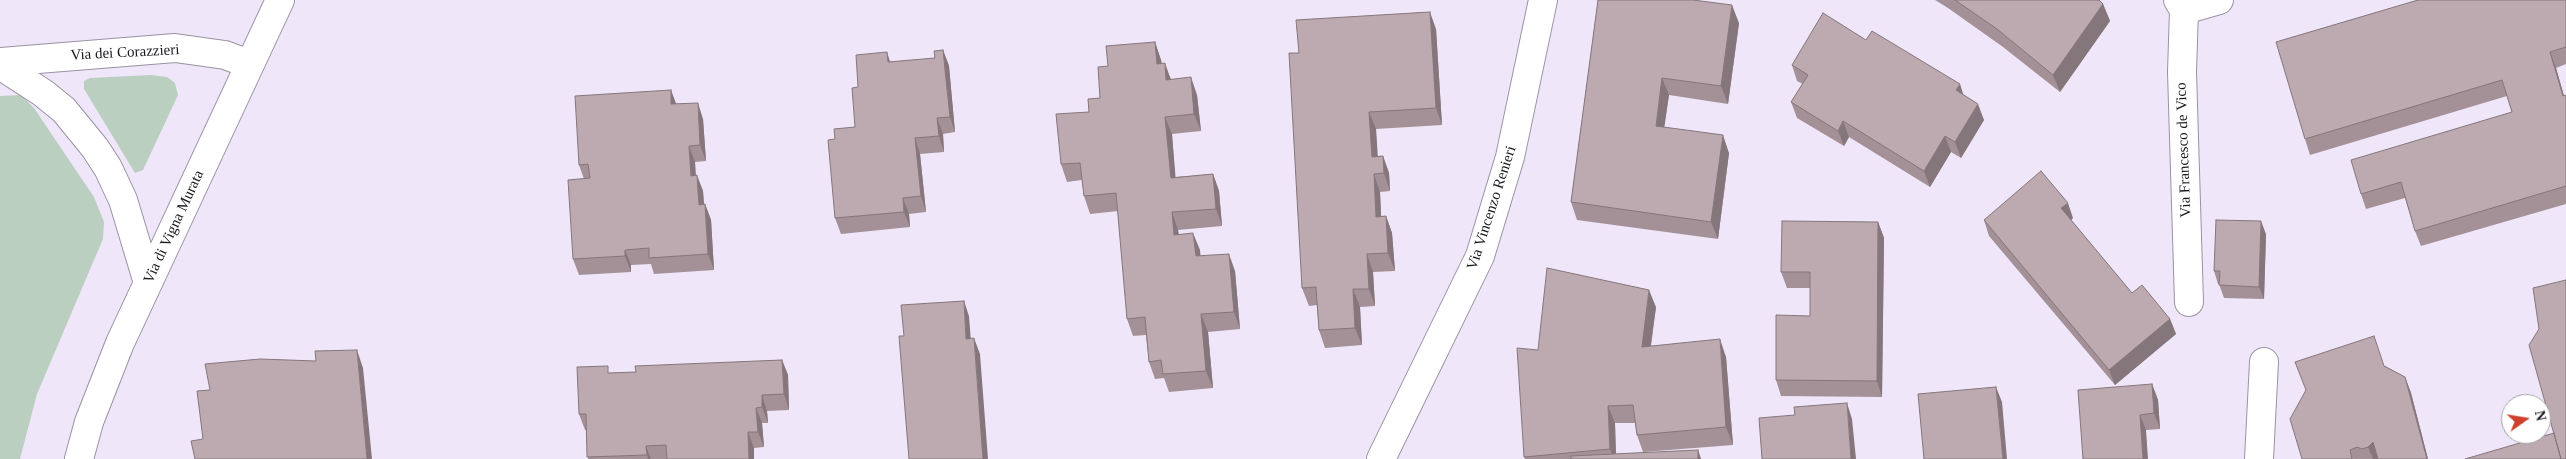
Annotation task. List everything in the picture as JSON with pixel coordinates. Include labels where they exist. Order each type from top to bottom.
[{"type":"main road","name":"Via di Vigna Murata","points":[[78,459],[88,422],[148,283],[280,0]]},
{"type":"main road","name":"Via Vincenzo Renieri","points":[[1381,459],[1480,256],[1510,157],[1543,0]]},
{"type":"main road","points":[[2181,5],[2219,0]]},
{"type":"main road","name":"Via Francesco de Vico","points":[[2181,5],[2189,302]]},
{"type":"main road","name":"Via dei Corazzieri","points":[[0,64],[175,48],[225,55],[249,64]]},
{"type":"main road","name":"Via dei Corazzieri","points":[[0,64],[36,88],[64,110],[95,148],[108,168],[123,200],[148,283]]},
{"type":"main road","points":[[2259,459],[2264,362]]},
{"type":"green space","points":[[151,75],[167,77],[175,83],[178,95],[143,170],[135,173],[84,89],[84,81],[90,78]]},
{"type":"green space","points":[[21,95],[34,108],[94,197],[104,222],[103,239],[37,394],[20,459],[0,459],[0,96]]},
{"type":"building","points":[[1598,0],[1693,0],[1732,5],[1721,86],[1662,78],[1656,126],[1723,135],[1711,222],[1571,202]]},
{"type":"building","points":[[1955,0],[2099,0],[2103,4],[2053,75],[1997,29]]},
{"type":"building","points":[[2418,0],[2566,0],[2566,47],[2550,52],[2563,96],[2566,95],[2566,186],[2415,231],[2401,182],[2361,194],[2351,160],[2512,112],[2502,80],[2305,139],[2276,42]]},
{"type":"building","points":[[1430,12],[1436,108],[1369,112],[1372,157],[1383,156],[1384,173],[1374,174],[1376,217],[1386,216],[1388,253],[1367,254],[1369,289],[1353,289],[1355,328],[1319,330],[1316,287],[1302,288],[1289,53],[1299,53],[1296,20]]},
{"type":"building","points":[[1823,13],[1866,40],[1872,31],[1960,84],[1956,90],[1978,104],[1955,142],[1945,136],[1924,171],[1843,121],[1838,131],[1791,102],[1808,75],[1792,65]]},
{"type":"building","points":[[1155,42],[1157,64],[1165,63],[1166,80],[1191,77],[1194,114],[1165,117],[1171,178],[1213,174],[1216,209],[1172,212],[1174,235],[1193,233],[1196,256],[1229,254],[1234,312],[1201,314],[1206,371],[1163,374],[1161,360],[1149,362],[1145,317],[1127,319],[1116,193],[1084,196],[1080,163],[1061,164],[1056,114],[1089,112],[1088,99],[1100,98],[1098,67],[1108,66],[1106,46]]},
{"type":"building","points":[[943,50],[950,117],[937,118],[939,136],[915,138],[921,196],[903,198],[904,212],[835,218],[828,140],[835,139],[834,129],[855,127],[852,88],[858,87],[856,55],[887,52],[888,62],[935,58],[934,51]]},
{"type":"building","points":[[671,90],[671,104],[698,103],[700,145],[689,146],[691,176],[697,175],[699,205],[705,204],[708,254],[649,258],[649,248],[625,250],[625,256],[573,259],[568,180],[590,178],[588,164],[579,165],[575,96]]},
{"type":"building","points":[[2041,171],[2068,203],[2061,208],[2132,293],[2142,285],[2170,319],[2109,370],[1984,220]]},
{"type":"building","points":[[2216,220],[2261,221],[2259,287],[2219,285],[2220,271],[2214,271]]},
{"type":"building","points":[[1782,221],[1878,222],[1877,381],[1776,380],[1776,315],[1810,316],[1810,272],[1781,272]]},
{"type":"building","points":[[1547,268],[1649,290],[1642,347],[1720,339],[1726,427],[1637,435],[1633,405],[1608,406],[1610,449],[1524,457],[1517,348],[1538,350]]},
{"type":"building","points":[[2566,280],[2566,459],[2561,459],[2551,423],[2551,394],[2543,394],[2529,345],[2539,329],[2533,288]]},
{"type":"building","points":[[964,301],[966,339],[974,338],[983,459],[909,459],[899,336],[904,336],[901,305]]},
{"type":"building","points":[[2374,336],[2384,366],[2405,377],[2427,459],[2378,459],[2373,442],[2368,447],[2362,449],[2357,447],[2350,450],[2352,459],[2302,459],[2290,419],[2306,390],[2295,362]]},
{"type":"building","points":[[357,350],[367,459],[195,459],[191,441],[203,439],[197,391],[210,390],[205,364],[260,359],[316,361],[315,351]]},
{"type":"building","points":[[782,360],[784,394],[762,395],[762,407],[756,408],[758,432],[748,432],[749,459],[667,459],[666,445],[646,446],[647,455],[587,457],[586,414],[579,414],[577,367],[608,366],[608,373],[636,372],[635,366]]},
{"type":"building","points":[[2152,384],[2154,413],[2140,415],[2143,459],[2083,459],[2078,390]]},
{"type":"building","points":[[1996,387],[2003,459],[1924,459],[1918,394]]},
{"type":"building","points":[[1847,403],[1851,459],[1762,459],[1759,418],[1795,415],[1794,407]]},
{"type":"building","points":[[2554,433],[2561,459],[2465,459],[2516,444],[2551,444],[2551,434]]},
{"type":"building","points":[[1698,450],[1698,459],[1571,459],[1571,456]]}]
